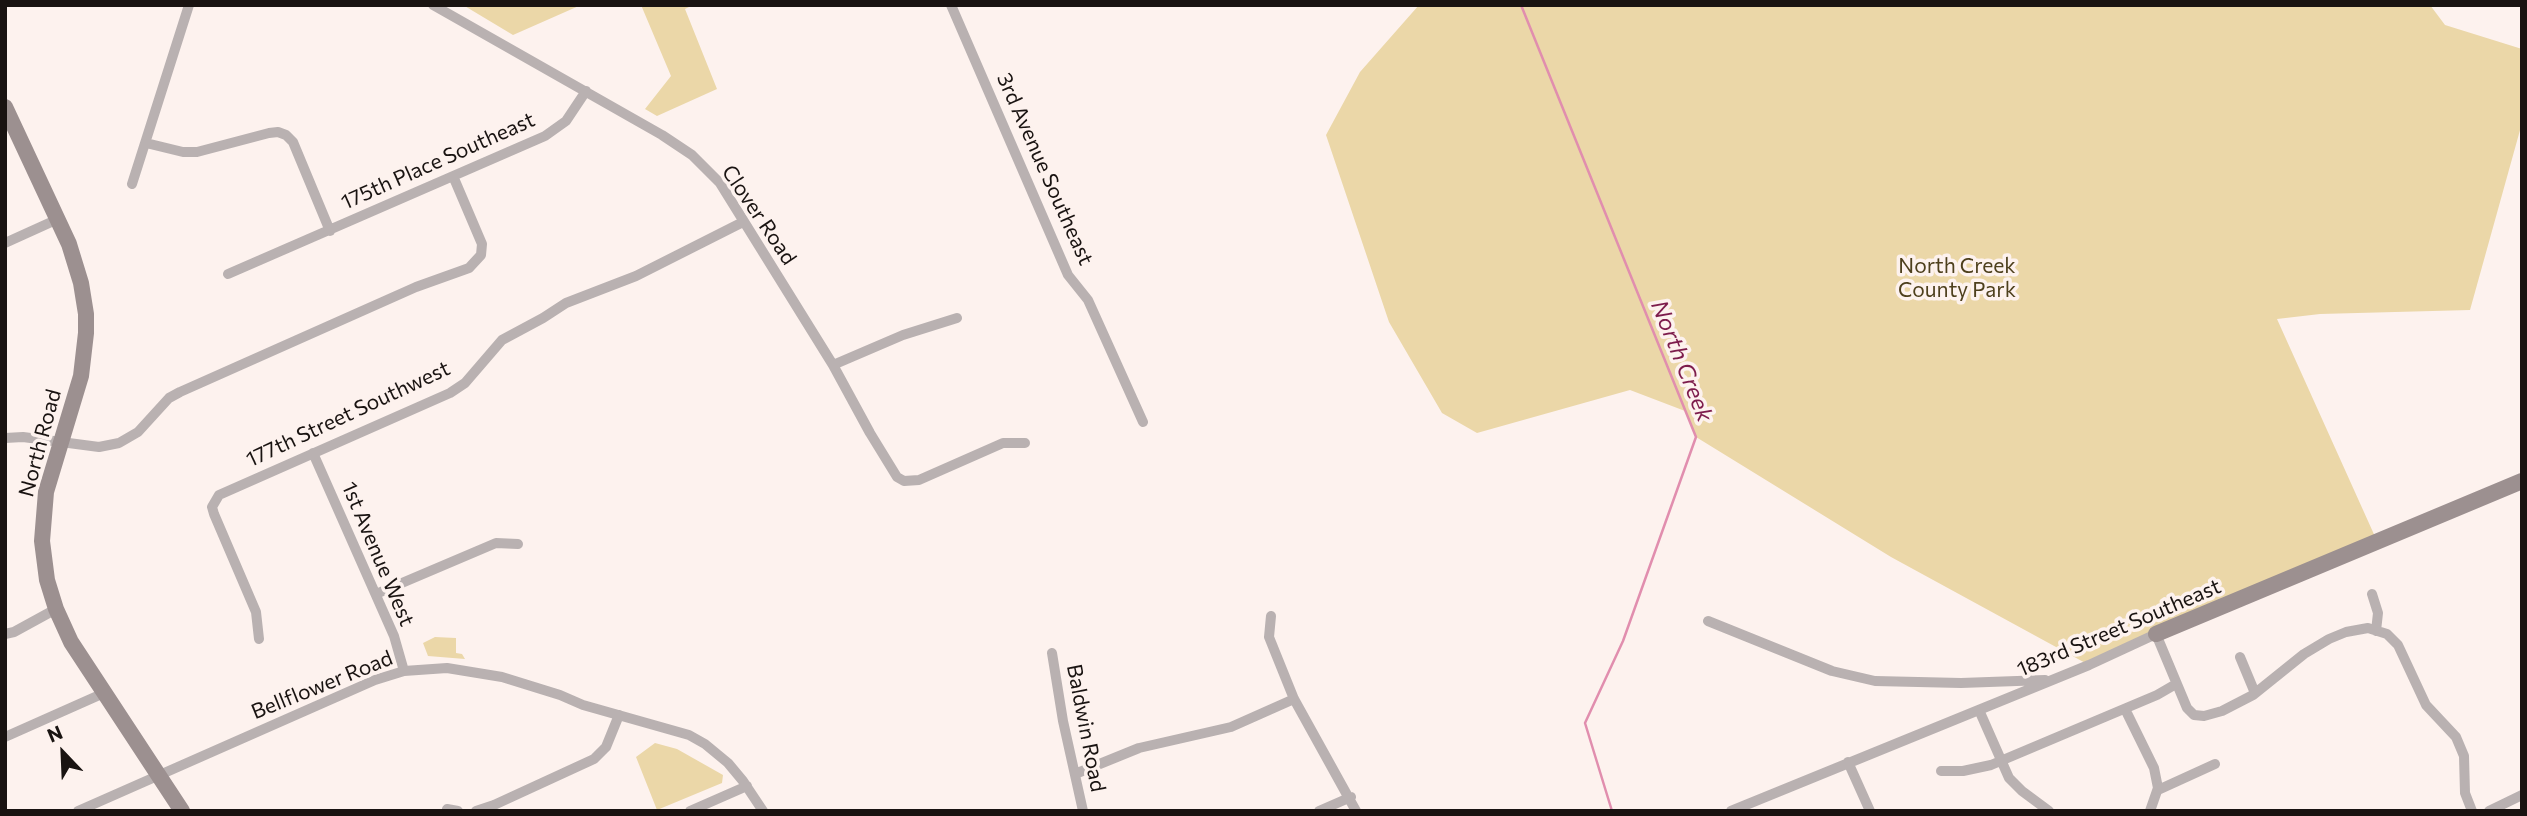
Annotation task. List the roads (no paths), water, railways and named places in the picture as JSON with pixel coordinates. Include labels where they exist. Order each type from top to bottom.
[{"type":"street","points":[[132,184],[189,5]]},
{"type":"street","name":"Clover Road","points":[[433,5],[662,135],[692,155],[720,183],[833,365],[892,471],[904,481],[919,480],[1003,443],[1025,443]]},
{"type":"street","name":"3rd Avenue Southeast","points":[[951,5],[1068,275],[1088,300],[1143,422]]},
{"type":"street","name":"175th Place Southeast","points":[[229,274],[556,129],[566,121],[586,91]]},
{"type":"street","name":"North Road","points":[[5,107],[58,219],[78,272],[84,303],[86,333],[81,376],[46,492],[42,524],[44,562],[56,609],[71,642],[182,811]]},
{"type":"street","points":[[146,143],[177,151],[197,152],[278,132],[286,135],[293,142],[330,231]]},
{"type":"street","points":[[5,438],[23,437],[99,447],[120,443],[138,432],[169,398],[180,391],[416,287],[469,268],[481,255],[480,238],[453,176]]},
{"type":"street","points":[[5,243],[58,219]]},
{"type":"street","name":"177th Street Southwest","points":[[259,639],[256,612],[214,514],[212,506],[219,495],[450,393],[465,383],[502,340],[566,303],[636,276],[743,222]]},
{"type":"street","points":[[833,365],[902,335],[957,318]]},
{"type":"street","name":"1st Avenue West","points":[[313,453],[394,636],[404,671]]},
{"type":"street","name":"183rd Street Southeast","points":[[1731,811],[2052,680],[2522,481]]},
{"type":"street","points":[[376,594],[496,542],[518,544]]},
{"type":"street","points":[[2372,594],[2378,613],[2372,630]]},
{"type":"street","points":[[5,635],[56,609]]},
{"type":"street","points":[[1271,616],[1269,637],[1294,699],[1351,797],[1356,811]]},
{"type":"street","points":[[1708,621],[1832,671],[1875,681],[1961,683],[2052,680]]},
{"type":"street","points":[[2156,634],[2187,708],[2194,715],[2204,716],[2222,711],[2255,693],[2304,654],[2329,639],[2346,632],[2372,630],[2387,634],[2398,645],[2426,705],[2456,737],[2464,756],[2465,793],[2472,811]]},
{"type":"street","name":"Baldwin Road","points":[[1052,653],[1063,720],[1083,811]]},
{"type":"street","points":[[2241,657],[2255,693]]},
{"type":"street","name":"Bellflower Road","points":[[78,811],[374,680],[404,671],[447,668],[482,672],[560,695],[583,705],[690,735],[719,755],[747,786],[763,811]]},
{"type":"street","points":[[1941,771],[1963,771],[1991,765],[2157,695],[2176,684]]},
{"type":"street","points":[[5,737],[104,693]]},
{"type":"street","points":[[1075,774],[1139,748],[1231,727],[1294,699]]},
{"type":"street","points":[[2125,709],[2154,768],[2158,790],[2150,811]]},
{"type":"street","points":[[1979,710],[2009,778],[2049,811]]},
{"type":"street","points":[[476,811],[594,759],[606,747],[619,715]]},
{"type":"street","points":[[1849,762],[1870,811]]},
{"type":"street","points":[[2158,790],[2215,764]]},
{"type":"street","points":[[690,811],[747,786]]},
{"type":"street","points":[[2489,811],[2522,795]]},
{"type":"street","points":[[1319,811],[1351,797]]},
{"type":"waterway","name":"North Creek","points":[[1521,5],[1696,437],[1623,641],[1585,723],[1612,811]]},
{"type":"park label","name":"North Creek County Park","points":[[1957,278]]}]
